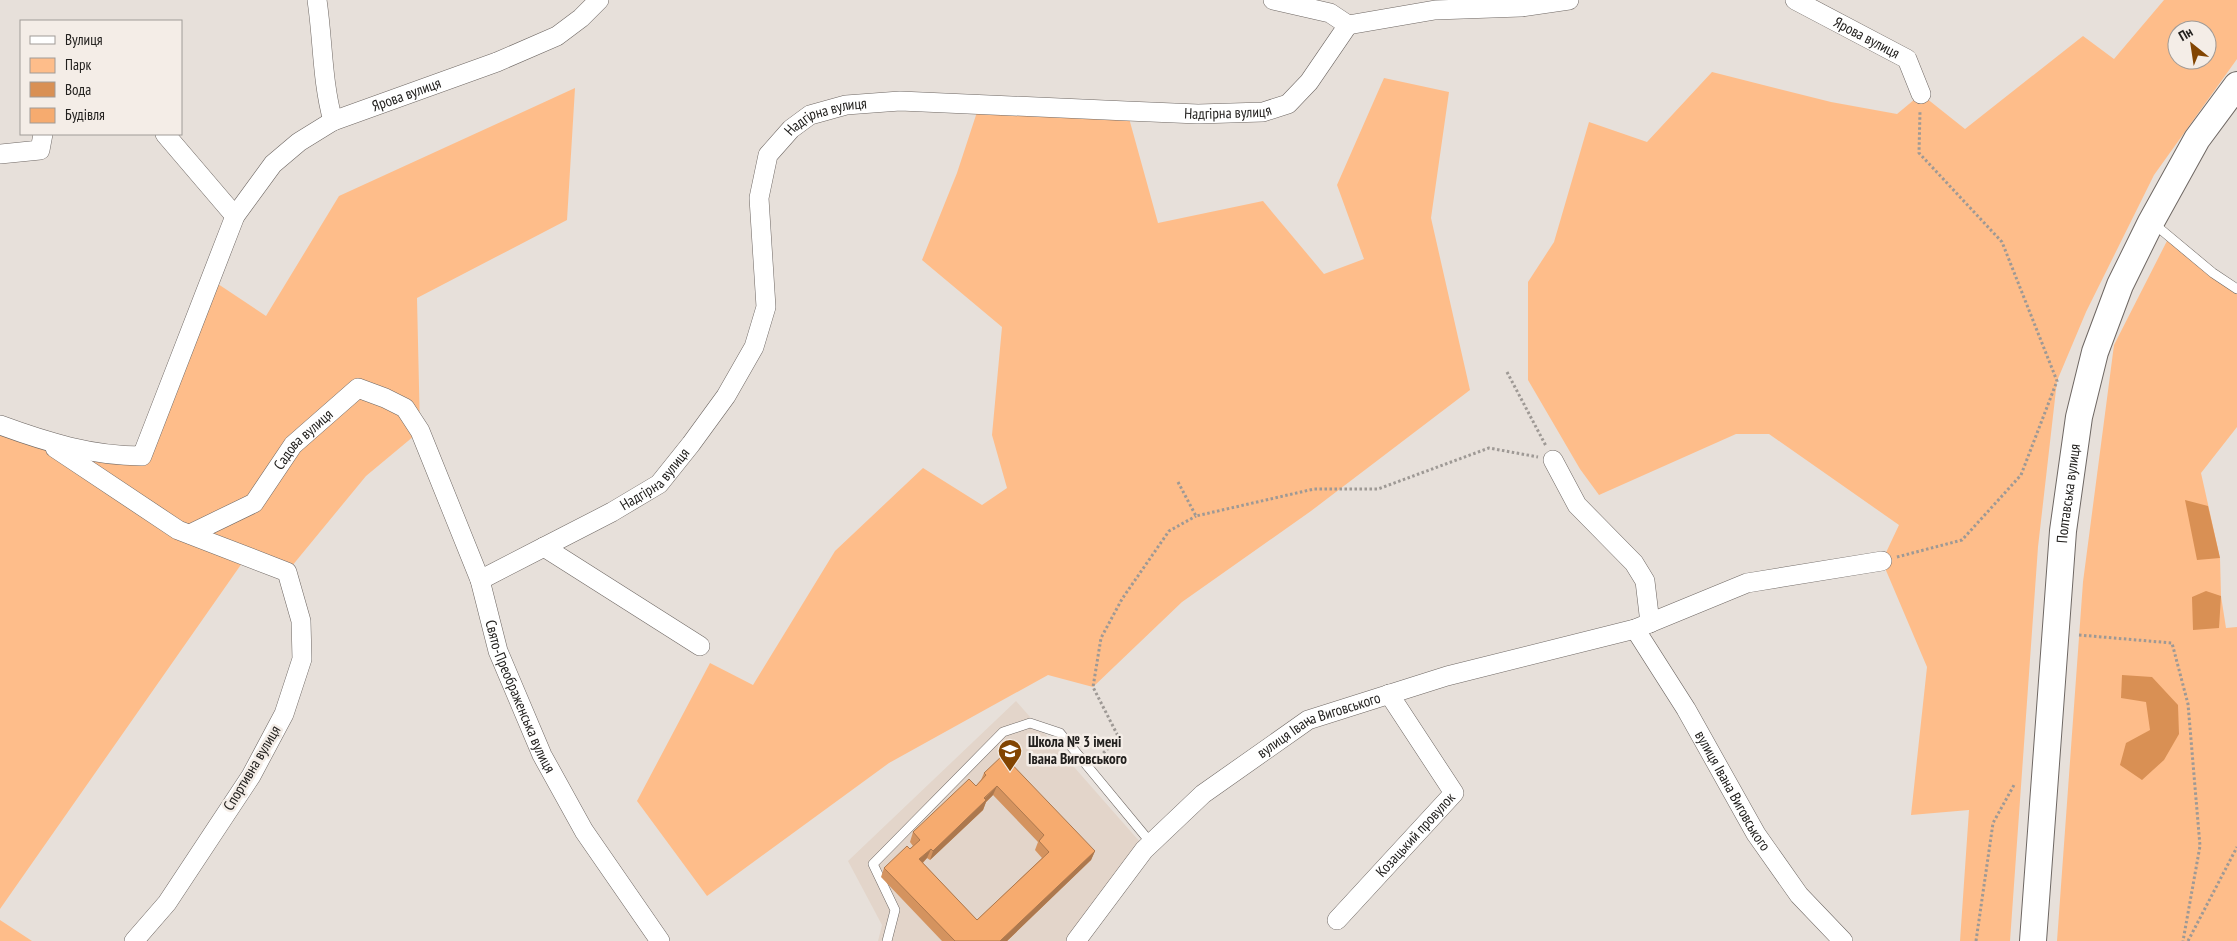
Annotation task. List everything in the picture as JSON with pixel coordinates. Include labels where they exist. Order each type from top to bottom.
[{"type":"main road","name":"Полтавська вулиця","points":[[2033,941],[2063,531],[2079,417],[2095,352],[2120,285],[2151,222],[2197,139],[2237,85]]},
{"type":"street","points":[[317,0],[322,33],[327,99],[332,121]]},
{"type":"street","name":"Ярова вулиця","points":[[46,442],[112,456],[142,456],[235,216],[273,164],[299,142],[332,121],[497,62],[548,40],[581,18],[599,0]]},
{"type":"street","points":[[1273,0],[1330,13],[1348,25],[1435,10],[1521,7],[1569,0]]},
{"type":"street","name":"Ярова вулиця","points":[[1795,0],[1907,59],[1921,94]]},
{"type":"street","name":"Надгірна вулиця","points":[[480,580],[612,512],[659,484],[726,396],[754,347],[766,307],[759,198],[768,155],[791,128],[810,115],[846,105],[900,101],[1145,112],[1263,112],[1288,104],[1309,82],[1348,25]]},
{"type":"street","points":[[0,154],[40,150],[43,135]]},
{"type":"street","points":[[165,135],[235,216]]},
{"type":"street","name":"Садова вулиця","points":[[190,534],[254,504],[293,445],[358,388],[405,408],[420,431]]},
{"type":"street","points":[[0,425],[46,442],[178,530],[190,534]]},
{"type":"street","name":"Свято-Преображенська вулиця","points":[[420,431],[480,580],[498,651],[542,755],[584,831],[659,941]]},
{"type":"street","name":"вулиця Івана Виговського","points":[[1553,460],[1577,504],[1634,563],[1645,581],[1642,626],[1756,834],[1799,895],[1843,941]]},
{"type":"street","name":"Спортивна вулиця","points":[[134,941],[167,903],[251,776],[284,714],[302,659],[301,620],[287,572],[190,534]]},
{"type":"street","points":[[544,547],[700,646]]},
{"type":"street","name":"вулиця Івана Виговського","points":[[1076,941],[1151,843],[1203,794],[1308,720],[1447,676],[1642,626],[1747,583],[1882,561]]},
{"type":"street","name":"Козацький провулок","points":[[1337,920],[1454,792],[1389,694]]},
{"type":"lane","points":[[2151,222],[2213,273],[2237,289]]},
{"type":"lane","points":[[887,941],[895,910],[873,864],[1003,732],[1030,723],[1060,733],[1151,843]]},
{"type":"path","points":[[1882,561],[1962,540],[2021,475],[2057,381],[2002,242],[1919,153],[1921,94]]},
{"type":"path","points":[[1507,372],[1553,460]]},
{"type":"path","points":[[1089,768],[1119,738],[1093,687],[1101,638],[1122,599],[1169,531],[1196,516],[1314,489],[1378,489],[1489,448],[1553,460]]},
{"type":"path","points":[[1178,482],[1196,516]]},
{"type":"path","points":[[2079,635],[2172,643],[2188,704],[2200,846],[2183,941]]},
{"type":"path","points":[[1976,941],[1993,823],[2014,785]]},
{"type":"path","points":[[2188,941],[2237,847]]},
{"type":"shaded area","name":"Школа № 3 імені Івана Виговського","points":[[1016,701],[1140,842],[1066,941],[878,941],[882,925],[848,861]]},
{"type":"green space","points":[[2164,0],[2237,0],[2237,59],[2154,175],[2086,312],[2057,381],[2038,547],[2010,941],[1960,941],[1969,810],[1911,815],[1927,667],[1882,561],[1899,525],[1769,434],[1736,434],[1599,495],[1580,469],[1528,380],[1528,282],[1554,242],[1589,122],[1647,142],[1712,72],[1831,102],[1897,114],[1921,94],[1965,129],[2083,36],[2114,59]]},
{"type":"green space","points":[[1384,78],[1449,92],[1431,218],[1470,390],[1311,511],[1182,602],[1093,687],[1048,675],[889,763],[707,896],[637,801],[710,663],[753,685],[835,551],[923,468],[982,505],[1007,488],[992,435],[1002,327],[922,260],[957,173],[979,106],[1127,111],[1158,223],[1263,201],[1324,274],[1364,259],[1337,185]]},
{"type":"green space","points":[[575,88],[567,220],[417,298],[420,431],[366,476],[287,572],[247,556],[0,909],[0,425],[142,456],[212,280],[266,316],[339,196]]},
{"type":"green space","points":[[2169,237],[2237,289],[2237,427],[2201,473],[2220,558],[2221,596],[2226,628],[2237,627],[2237,941],[2057,941],[2083,582],[2114,345]]},
{"type":"green space","points":[[0,920],[32,941],[0,941]]},
{"type":"water","points":[[2185,500],[2208,506],[2220,558],[2197,560]]},
{"type":"water","points":[[2206,591],[2221,596],[2219,628],[2193,630],[2192,597]]},
{"type":"water","points":[[2122,675],[2152,677],[2178,705],[2179,734],[2164,760],[2142,780],[2120,765],[2126,743],[2150,730],[2146,702],[2121,698]]},
{"type":"building","points":[[1003,755],[1095,851],[1000,941],[955,941],[884,868],[907,846],[910,849],[920,840],[913,832],[969,779],[976,786],[986,775],[984,773]],"holes":[[[997,786],[1044,835],[1039,841],[1049,852],[977,920],[919,859],[931,849],[933,851],[986,800],[984,798]]]},
{"type":"place","name":"Школа № 3 імені Івана Виговського","points":[[1010,772]]}]
